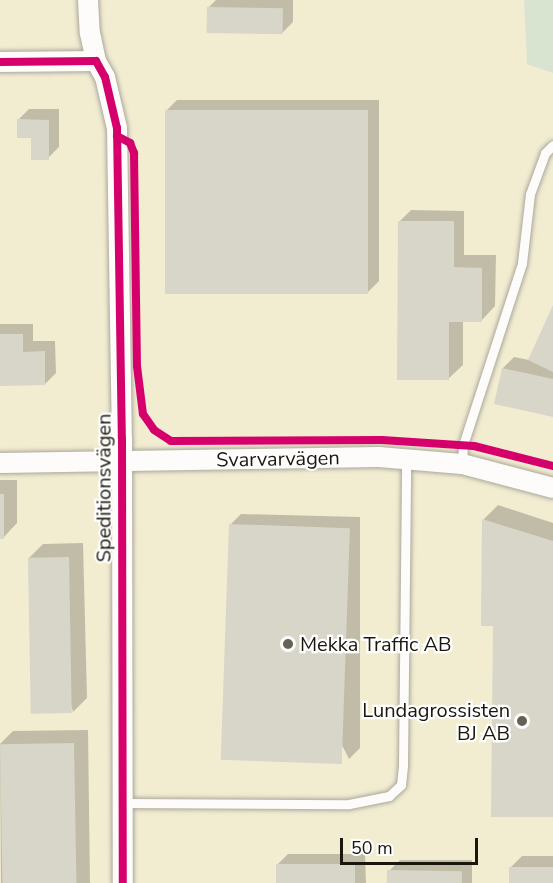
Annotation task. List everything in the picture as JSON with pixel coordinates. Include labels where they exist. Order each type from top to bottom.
[{"type":"street","name":"Speditionsvägen","points":[[88,0],[90,33],[96,61],[105,78],[117,128],[122,439],[120,462],[123,883]]},
{"type":"street","points":[[0,62],[96,61]]},
{"type":"street","name":"Svarvarvägen","points":[[0,463],[379,456],[462,464],[553,488]]},
{"type":"lane","points":[[462,464],[466,435],[522,263],[530,194],[545,153],[553,145]]},
{"type":"lane","points":[[122,803],[349,804],[389,796],[401,785],[406,459]]},
{"type":"shaded area","points":[[0,0],[524,0],[527,63],[553,73],[553,883],[0,883]]},
{"type":"green space","points":[[524,0],[553,0],[553,73],[527,64]]},
{"type":"building","points":[[207,7],[283,8],[283,34],[207,33]]},
{"type":"building","points":[[165,110],[368,110],[368,294],[165,294]]},
{"type":"building","points":[[17,119],[49,120],[49,160],[31,160],[31,138],[17,138]]},
{"type":"building","points":[[398,221],[454,221],[454,267],[482,268],[482,322],[449,322],[449,380],[397,380]]},
{"type":"building","points":[[553,305],[553,372],[528,360]]},
{"type":"building","points":[[0,334],[23,334],[23,352],[45,351],[45,385],[0,386]]},
{"type":"building","points":[[502,368],[553,379],[553,417],[494,404]]},
{"type":"building","points":[[0,494],[4,494],[4,539],[0,539]]},
{"type":"building","name":"Lundagrossisten BJ AB","points":[[482,519],[553,541],[553,817],[491,817],[493,626],[481,626]]},
{"type":"building","name":"Mekka Traffic AB","points":[[229,524],[350,528],[342,764],[221,760]]},
{"type":"building","points":[[69,557],[72,713],[31,714],[28,558]]},
{"type":"building","points":[[74,743],[76,883],[2,883],[0,744]]},
{"type":"building","points":[[276,864],[355,864],[355,883],[276,883]]},
{"type":"building","points":[[509,867],[553,867],[553,883],[509,883]]},
{"type":"building","points":[[387,870],[462,871],[462,883],[387,883]]},
{"type":"cycle path","points":[[0,62],[96,61],[105,77],[117,128],[122,439],[123,883]]},
{"type":"cycle path","points":[[117,136],[130,143],[134,153],[137,366],[143,414],[154,430],[171,441],[382,440],[474,446],[553,466]]},
{"type":"place","name":"Mekka Traffic AB","points":[[288,644]]},
{"type":"place","name":"Lundagrossisten BJ AB","points":[[522,721]]}]
